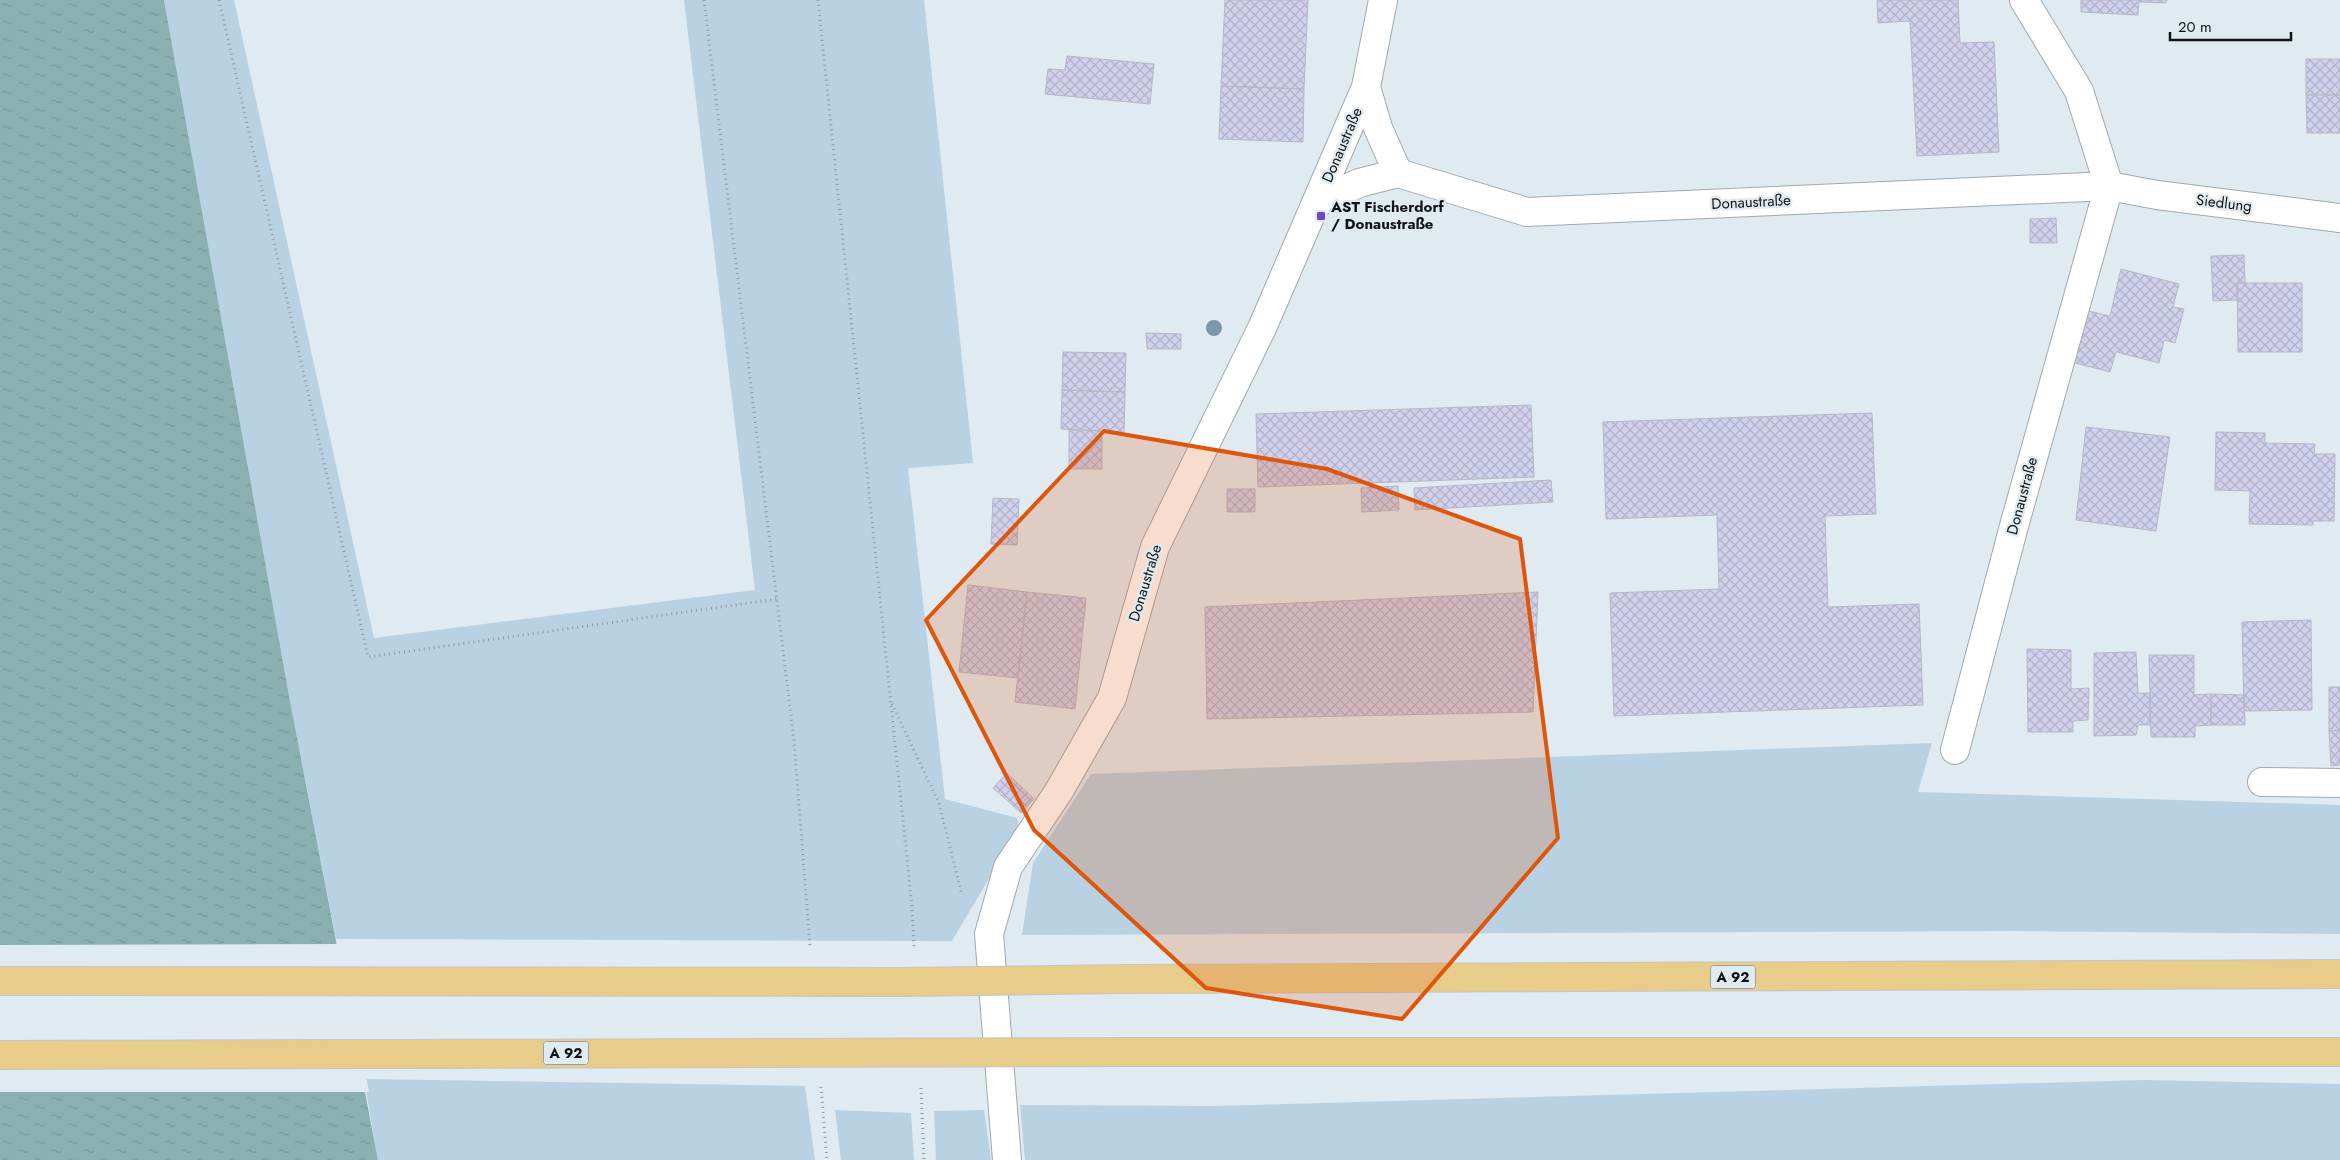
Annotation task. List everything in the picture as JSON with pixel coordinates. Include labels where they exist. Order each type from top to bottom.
[{"type":"highway","name":"A 92","points":[[0,981],[901,982],[2340,974]]},
{"type":"highway","name":"A 92","points":[[0,1055],[1131,1052],[2340,1052]]},
{"type":"street","name":"Donaustraße","points":[[989,934],[1008,867],[1059,791],[1112,698],[1154,547],[1262,328],[1366,87],[1383,0]]},
{"type":"street","points":[[2024,0],[2079,91],[2109,186]]},
{"type":"street","name":"Donaustraße","points":[[1366,87],[1378,128],[1398,173]]},
{"type":"street","name":"Donaustraße","points":[[1317,203],[1359,183],[1398,173],[1527,212],[2109,186],[2014,526],[1955,750]]},
{"type":"street","name":"Siedlung","points":[[2109,186],[2157,195],[2340,218]]},
{"type":"street","points":[[2262,782],[2340,783]]},
{"type":"street","points":[[989,934],[1007,1160]]},
{"type":"path","points":[[219,0],[368,657],[777,599]]},
{"type":"path","points":[[704,0],[794,741],[810,955]]},
{"type":"path","points":[[818,0],[912,907]]},
{"type":"path","points":[[891,701],[939,803],[963,899],[989,934]]},
{"type":"path","points":[[820,1082],[827,1160]]},
{"type":"highlighted area","points":[[1104,431],[1327,469],[1520,539],[1558,838],[1402,1019],[1206,988],[1034,830],[926,620]]},
{"type":"shaded area","points":[[164,0],[234,0],[374,638],[755,590],[684,0],[924,0],[973,463],[908,468],[945,799],[1017,818],[1019,828],[952,941],[336,939],[290,701]]},
{"type":"shaded area","points":[[1932,743],[1918,792],[2340,805],[2340,934],[2016,931],[1022,935],[1033,863],[1091,774]]},
{"type":"shaded area","points":[[364,1079],[805,1086],[815,1160],[378,1160]]},
{"type":"shaded area","points":[[2144,1080],[2340,1084],[2340,1160],[1025,1160],[1020,1105],[1214,1106]]},
{"type":"shaded area","points":[[835,1110],[911,1113],[914,1160],[841,1160]]},
{"type":"shaded area","points":[[984,1110],[991,1160],[936,1160],[934,1111]]},
{"type":"water","points":[[0,0],[164,0],[290,701],[378,1160],[0,1160]]},
{"type":"pier","points":[[340,944],[369,1092],[0,1092],[0,945]]},
{"type":"building","points":[[1225,0],[1308,0],[1304,89],[1221,86]]},
{"type":"building","points":[[1877,0],[1958,0],[1960,43],[1994,42],[1999,152],[1917,156],[1910,21],[1878,23]]},
{"type":"building","points":[[2081,0],[2167,0],[2166,3],[2139,2],[2138,15],[2081,12]]},
{"type":"building","points":[[1067,56],[1154,64],[1150,104],[1045,94],[1048,69],[1065,70]]},
{"type":"building","points":[[2306,59],[2340,59],[2340,95],[2306,95]]},
{"type":"building","points":[[1221,86],[1304,89],[1303,142],[1219,139]]},
{"type":"building","points":[[2306,95],[2340,95],[2340,133],[2307,133]]},
{"type":"building","points":[[2056,218],[2057,243],[2030,243],[2030,219]]},
{"type":"building","points":[[2244,255],[2245,283],[2237,283],[2238,300],[2213,301],[2211,256]]},
{"type":"building","points":[[2121,269],[2179,284],[2173,307],[2184,309],[2175,343],[2164,340],[2159,363],[2116,352],[2110,372],[2071,362],[2084,310],[2110,316]]},
{"type":"building","points":[[2237,283],[2302,283],[2302,352],[2238,352]]},
{"type":"building","points":[[1146,333],[1181,334],[1181,349],[1147,349]]},
{"type":"building","points":[[1063,352],[1126,353],[1125,392],[1062,390]]},
{"type":"building","points":[[1062,390],[1125,392],[1124,432],[1061,429]]},
{"type":"building","points":[[1531,405],[1534,477],[1258,487],[1256,414]]},
{"type":"building","points":[[1872,413],[1876,514],[1825,516],[1828,607],[1919,604],[1923,705],[1614,716],[1610,593],[1719,589],[1717,515],[1606,519],[1603,422]]},
{"type":"building","points":[[2086,427],[2170,437],[2156,531],[2076,520]]},
{"type":"building","points":[[1069,430],[1102,431],[1102,469],[1069,469]]},
{"type":"building","points":[[2216,432],[2265,433],[2265,443],[2315,444],[2314,454],[2335,454],[2334,521],[2313,521],[2313,525],[2249,524],[2250,491],[2215,490]]},
{"type":"building","points":[[1551,480],[1553,502],[1415,510],[1414,488]]},
{"type":"building","points":[[1398,486],[1399,510],[1362,512],[1361,488]]},
{"type":"building","points":[[1227,489],[1255,489],[1255,512],[1227,512]]},
{"type":"building","points":[[993,498],[1019,499],[1017,545],[991,544]]},
{"type":"building","points":[[968,585],[1027,592],[1018,678],[959,672]]},
{"type":"building","points":[[1027,592],[1086,598],[1075,709],[1015,702]]},
{"type":"building","points":[[1538,592],[1533,712],[1207,719],[1205,607]]},
{"type":"building","points":[[2311,620],[2312,710],[2244,711],[2242,622]]},
{"type":"building","points":[[2027,649],[2071,650],[2071,689],[2089,688],[2088,720],[2073,721],[2073,732],[2028,732]]},
{"type":"building","points":[[2136,652],[2138,693],[2150,693],[2150,725],[2138,725],[2136,735],[2094,736],[2094,653]]},
{"type":"building","points":[[2149,655],[2194,655],[2194,695],[2211,694],[2211,725],[2195,726],[2195,737],[2151,737]]},
{"type":"building","points":[[2329,687],[2340,687],[2340,730],[2329,731]]},
{"type":"building","points":[[2211,694],[2244,695],[2245,725],[2211,725]]},
{"type":"building","points":[[2340,730],[2340,765],[2331,766],[2329,731]]},
{"type":"building","points":[[1007,773],[1034,799],[1021,813],[993,788]]},
{"type":"place","name":"AST Fischerdorf / Donaustraße","points":[[1321,216]]}]
